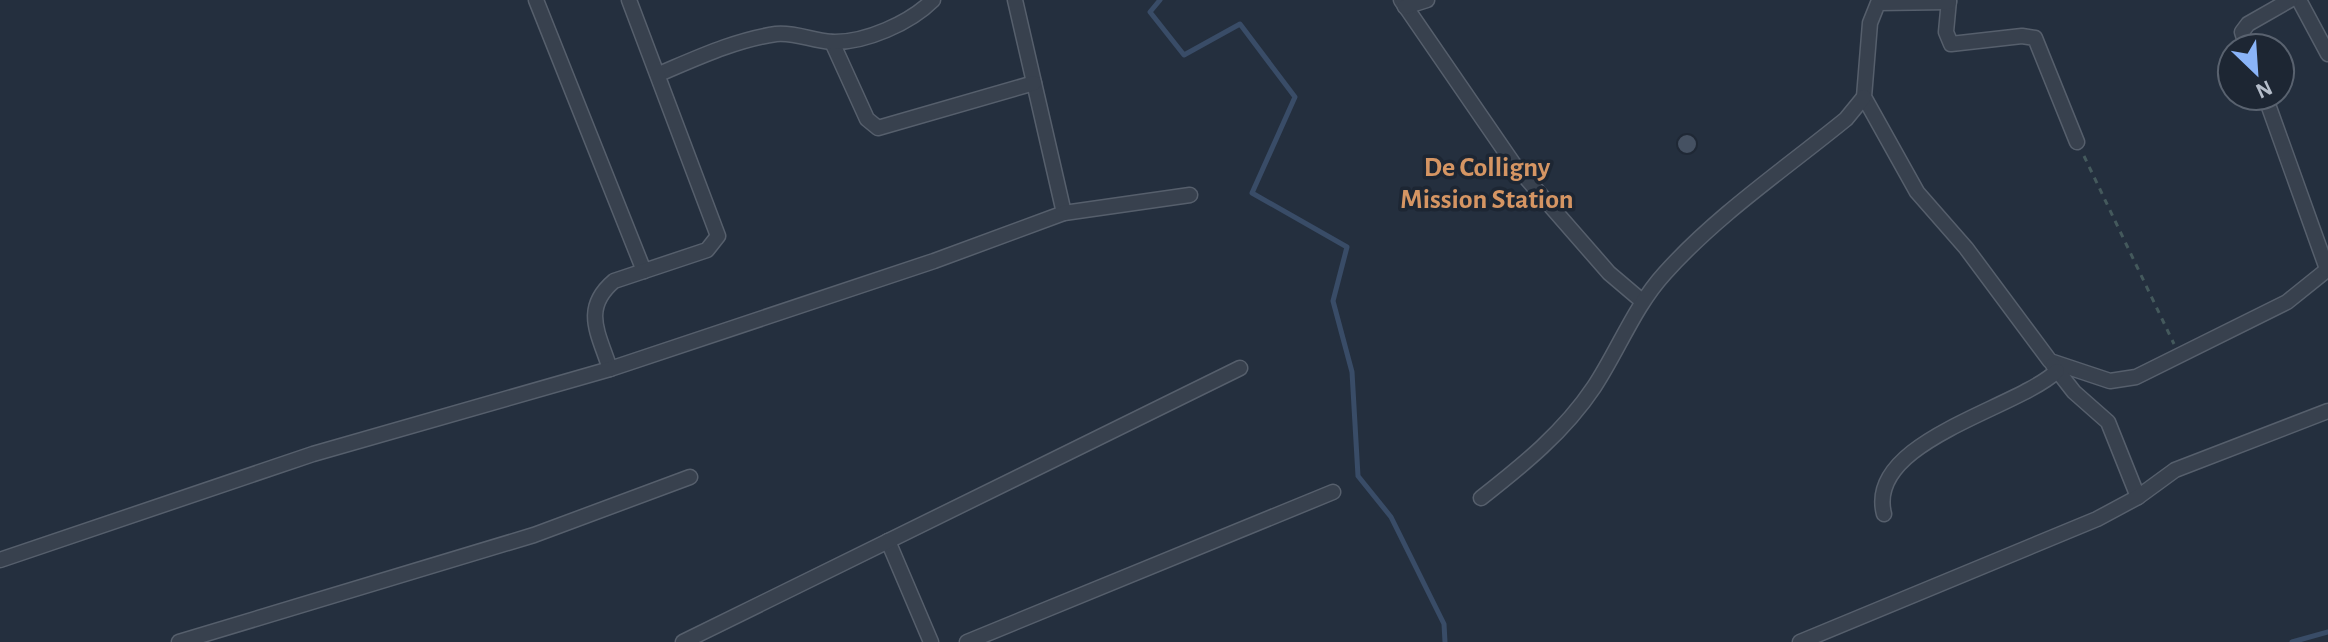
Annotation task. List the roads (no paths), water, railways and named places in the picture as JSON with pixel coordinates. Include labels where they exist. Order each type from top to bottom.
[{"type":"street","points":[[536,0],[644,271]]},
{"type":"street","points":[[610,369],[594,317],[595,303],[614,281],[707,250],[718,236],[629,0]]},
{"type":"street","points":[[659,74],[732,44],[775,34],[800,34],[832,42],[902,23],[933,0]]},
{"type":"street","points":[[1015,0],[1064,213]]},
{"type":"street","points":[[1427,0],[1403,3],[1513,163],[1609,273],[1642,301]]},
{"type":"street","points":[[2242,32],[2248,24],[2290,0]]},
{"type":"street","points":[[2299,0],[2328,54]]},
{"type":"street","points":[[2077,142],[2035,38],[2022,36],[1973,44],[1951,44],[1946,32],[1949,1],[1878,3],[1870,23],[1864,97],[1917,192],[1966,248],[2074,392],[2108,422],[2138,497]]},
{"type":"street","points":[[832,42],[867,119],[878,128],[1034,83]]},
{"type":"street","points":[[1481,498],[1550,441],[1572,416],[1595,386],[1642,301],[1667,271],[1846,119],[1864,97]]},
{"type":"street","points":[[2054,366],[2118,381],[2287,302],[2328,269],[2271,112]]},
{"type":"street","points":[[0,560],[313,454],[610,369],[934,261],[1064,213],[1190,195]]},
{"type":"street","points":[[1884,514],[1881,502],[1884,486],[1917,450],[1945,430],[2030,392],[2054,366]]},
{"type":"street","points":[[683,642],[1240,368]]},
{"type":"street","points":[[1800,642],[2097,519],[2138,497],[2175,470],[2328,411]]},
{"type":"street","points":[[179,642],[534,535],[690,477]]},
{"type":"street","points":[[967,642],[1333,492]]},
{"type":"street","points":[[888,541],[931,642]]},
{"type":"waterway","points":[[1160,0],[1150,12],[1184,55],[1240,24],[1295,97],[1252,193],[1347,247],[1333,301],[1352,372],[1358,476],[1391,517],[1444,624],[1445,642]]},
{"type":"waterway","points":[[2292,642],[2328,632]]},
{"type":"district","name":"De Colligny Mission Station","points":[[1487,184]]}]
